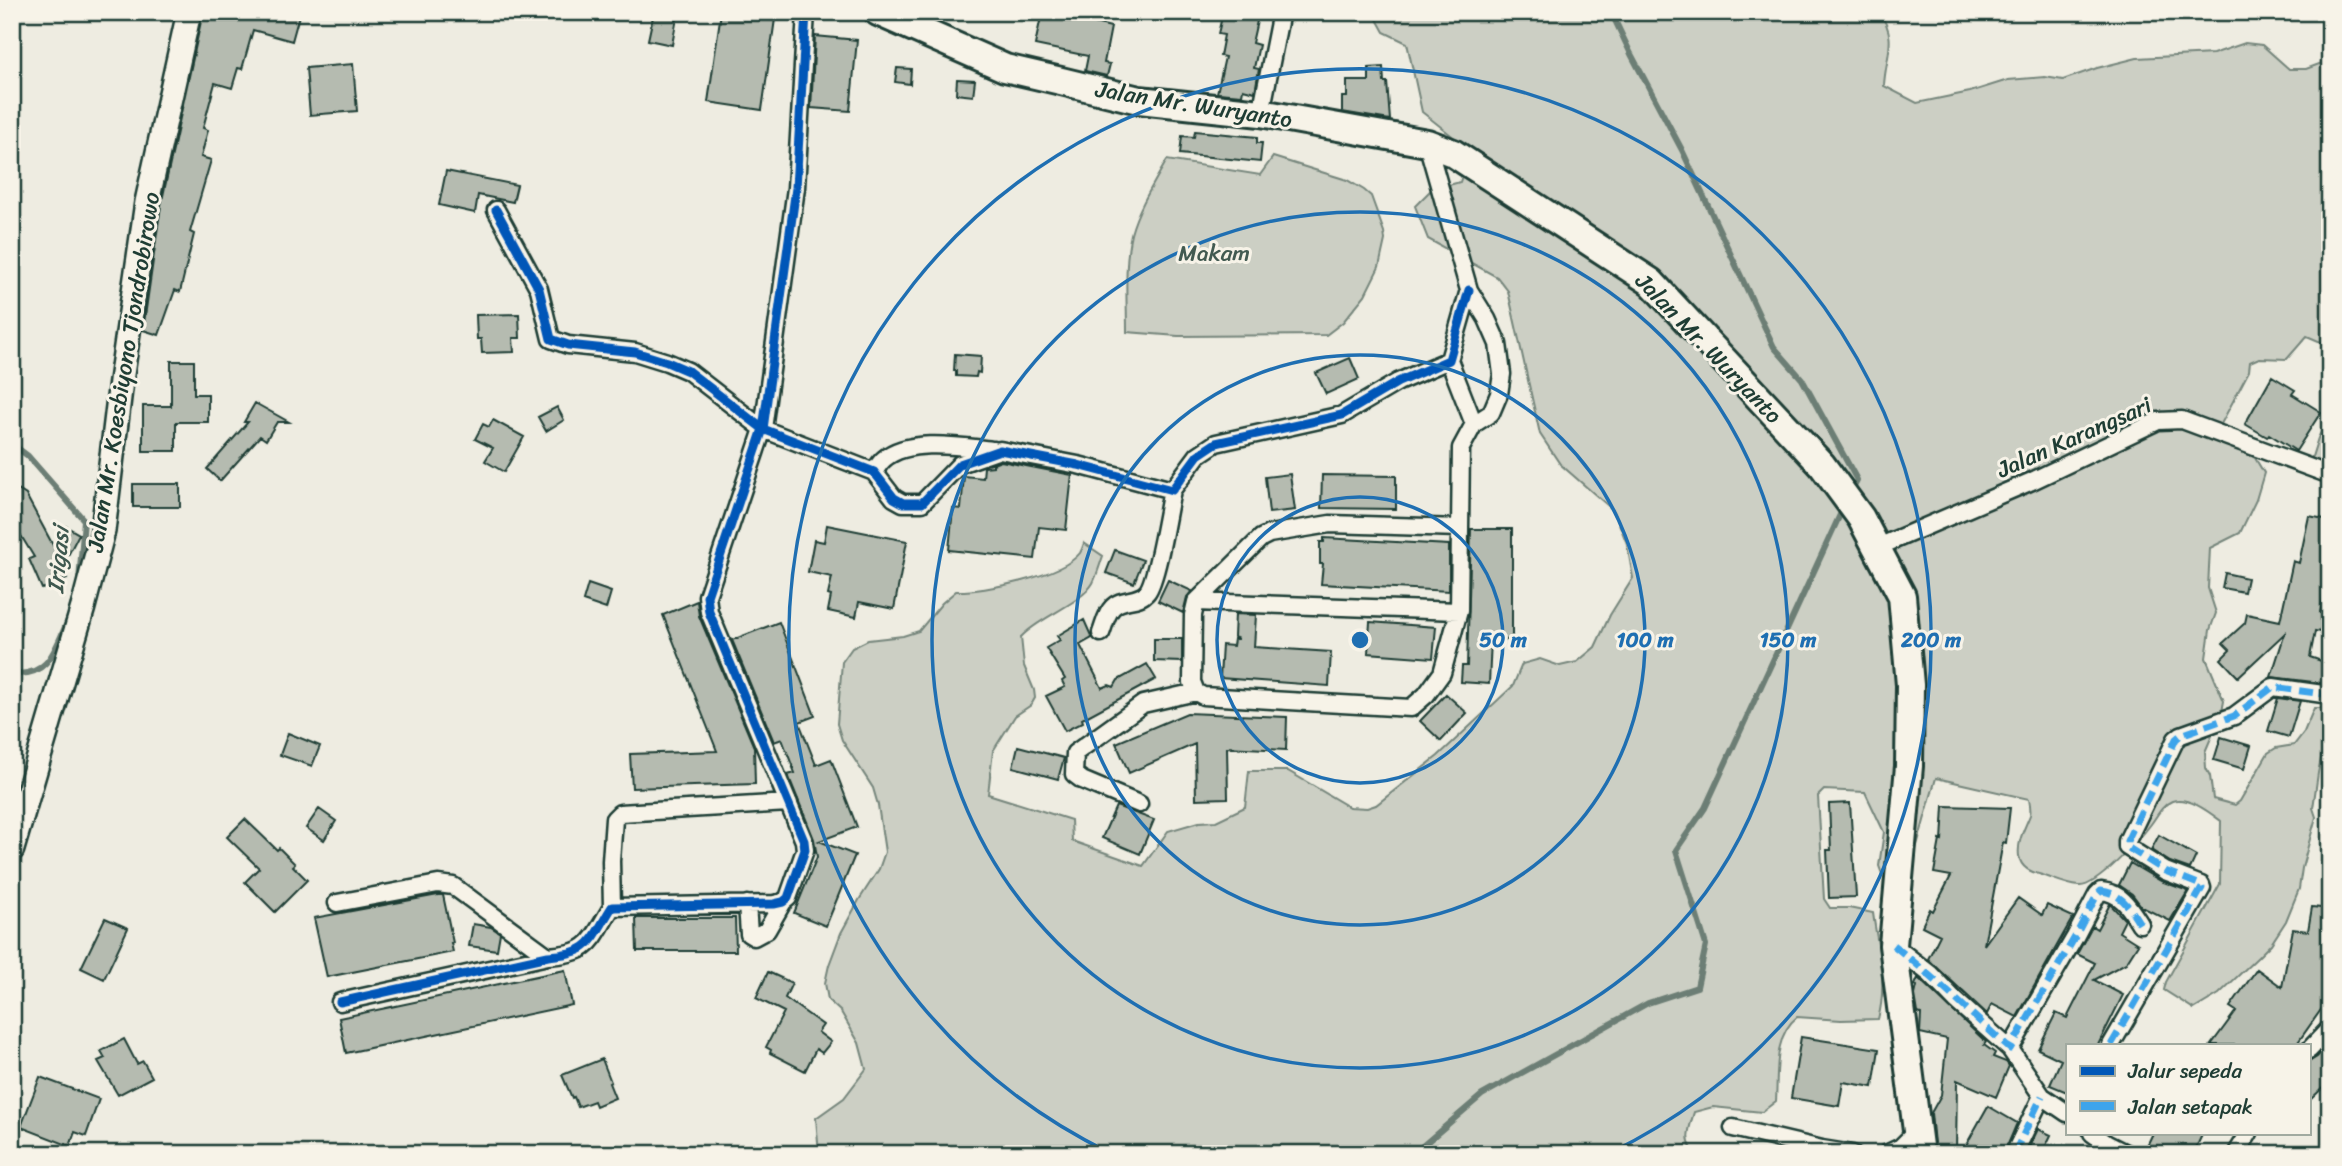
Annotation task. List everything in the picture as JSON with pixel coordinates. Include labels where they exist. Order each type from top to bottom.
[{"type":"main road","name":"Jalan Mr. Koesbiyono Tjondrobirowo","points":[[12,849],[103,531],[147,202],[189,12]]},
{"type":"main road","name":"Jalan Mr. Wuryanto","points":[[878,12],[1005,68],[1139,100],[1261,113],[1427,142],[1453,153],[1651,282],[1822,465],[1861,518],[1902,596],[1910,685],[1909,766],[1893,945],[1918,1143]]},
{"type":"street","points":[[747,904],[749,934],[752,937],[767,930],[788,898],[805,850],[804,841],[709,612],[707,596],[763,429],[796,188],[806,12]]},
{"type":"street","points":[[1261,113],[1281,12]]},
{"type":"street","points":[[1427,142],[1469,290],[1498,344],[1502,374],[1499,394],[1491,412],[1474,424],[1461,448],[1460,528],[1458,611],[1442,673],[1426,695],[1411,708],[1203,696],[1196,692],[1192,682],[1193,615],[1196,602],[1261,538],[1269,534],[1330,524],[1460,528]]},
{"type":"street","points":[[496,210],[539,289],[551,339],[568,345],[635,352],[688,371],[763,429],[874,472],[894,498],[903,503],[922,502],[960,464],[1000,450]]},
{"type":"street","points":[[1469,290],[1449,360],[1474,424]]},
{"type":"street","points":[[1101,633],[1111,608],[1148,592],[1172,490],[1198,455],[1216,443],[1342,415],[1398,382],[1449,360]]},
{"type":"street","name":"Jalan Karangsari","points":[[1878,547],[2032,481],[2158,421],[2182,420],[2330,475]]},
{"type":"street","points":[[874,472],[884,458],[915,447],[955,446],[1000,450],[1078,465],[1172,490]]},
{"type":"street","points":[[1196,602],[1458,611]]},
{"type":"street","points":[[2112,1044],[2202,887],[2201,884],[2165,871],[2127,847],[2127,841],[2176,739],[2234,716],[2273,687],[2330,695]]},
{"type":"street","points":[[1139,803],[1082,780],[1074,774],[1075,753],[1143,704],[1196,692]]},
{"type":"street","points":[[340,1002],[548,956],[568,954],[585,948],[612,908],[614,819],[620,813],[789,803]]},
{"type":"street","points":[[337,903],[438,884],[453,886],[548,956]]},
{"type":"street","points":[[2010,1049],[2075,937],[2096,895],[2101,891],[2110,892],[2125,901],[2140,924]]},
{"type":"street","points":[[612,908],[783,902]]},
{"type":"street","points":[[1893,945],[1930,974],[2010,1049],[2042,1096],[2066,1112]]},
{"type":"street","points":[[2310,1049],[2330,1028]]},
{"type":"street","points":[[2014,1154],[2042,1096]]},
{"type":"street","points":[[1733,1128],[1822,1150],[1853,1154]]},
{"type":"street","points":[[2093,1134],[2106,1144],[2127,1154]]},
{"type":"street","points":[[2235,1154],[2248,1134]]},
{"type":"street","points":[[1886,1154],[1918,1143]]},
{"type":"green space","points":[[1373,12],[1879,12],[1890,40],[1884,86],[1917,103],[1970,92],[2008,80],[2045,77],[2063,80],[2137,58],[2213,54],[2245,43],[2262,45],[2289,69],[2306,69],[2330,60],[2330,346],[2307,336],[2287,359],[2259,358],[2250,362],[2249,371],[2221,424],[2227,442],[2255,458],[2264,473],[2256,500],[2240,533],[2210,548],[2208,588],[2216,613],[2210,630],[2206,658],[2224,701],[2205,752],[2213,799],[2235,805],[2240,801],[2268,753],[2276,748],[2294,745],[2304,732],[2314,708],[2323,708],[2329,714],[2328,723],[2313,808],[2316,817],[2299,889],[2286,921],[2271,944],[2219,994],[2194,1009],[2164,990],[2220,884],[2221,821],[2198,806],[2178,800],[2168,803],[2117,861],[2087,885],[2079,886],[2034,873],[2022,864],[2019,845],[2030,815],[2029,799],[1936,778],[1909,874],[1882,874],[1879,866],[1884,832],[1865,792],[1824,790],[1818,796],[1824,899],[1830,908],[1849,908],[1873,913],[1882,979],[1878,1019],[1797,1017],[1789,1025],[1780,1045],[1776,1101],[1762,1112],[1713,1107],[1694,1112],[1688,1139],[1697,1154],[819,1154],[816,1118],[844,1098],[866,1069],[859,1043],[841,1012],[828,1000],[825,983],[841,933],[879,869],[885,852],[873,788],[842,740],[837,724],[842,662],[852,648],[868,640],[903,636],[919,631],[942,603],[956,591],[985,589],[1022,581],[1057,569],[1080,553],[1084,543],[1103,556],[1093,583],[1087,591],[1021,637],[1024,666],[1035,698],[1031,705],[1015,716],[993,751],[988,794],[1071,820],[1072,841],[1143,866],[1168,831],[1199,822],[1216,821],[1245,807],[1249,771],[1288,771],[1349,807],[1367,808],[1376,805],[1438,756],[1513,686],[1522,664],[1540,659],[1560,666],[1577,662],[1595,647],[1610,615],[1633,578],[1627,544],[1614,511],[1560,464],[1540,434],[1508,291],[1497,277],[1428,239],[1415,206],[1431,190],[1460,182],[1470,150],[1422,112],[1407,43],[1384,32]]},
{"type":"green space","name":"Makam","points":[[1273,157],[1347,180],[1371,196],[1385,240],[1379,267],[1365,295],[1343,322],[1326,335],[1178,336],[1127,332],[1127,270],[1131,234],[1142,205],[1167,160],[1260,175]]},
{"type":"green space","points":[[2330,416],[2330,467],[2311,460],[2318,438]]},
{"type":"building","points":[[203,12],[300,12],[292,41],[253,30],[242,69],[238,68],[232,88],[215,83],[203,128],[208,130],[201,157],[211,160],[190,232],[194,234],[180,292],[175,290],[159,335],[143,330],[161,205]]},
{"type":"building","points":[[654,12],[678,12],[672,45],[648,40]]},
{"type":"building","points":[[721,12],[776,12],[762,110],[708,102]]},
{"type":"building","points":[[1042,12],[1075,12],[1074,18],[1111,27],[1104,63],[1110,64],[1107,76],[1085,71],[1088,56],[1035,45]]},
{"type":"building","points":[[1223,12],[1259,12],[1252,43],[1259,45],[1254,68],[1259,69],[1255,92],[1243,89],[1242,95],[1217,93],[1225,57],[1220,56],[1224,35],[1218,34]]},
{"type":"building","points":[[815,36],[857,40],[850,111],[811,108]]},
{"type":"building","points":[[353,64],[357,111],[310,115],[306,68]]},
{"type":"building","points":[[1383,67],[1390,120],[1342,112],[1342,97],[1347,97],[1347,81],[1369,81],[1369,68]]},
{"type":"building","points":[[897,68],[911,69],[910,84],[895,82]]},
{"type":"building","points":[[957,79],[975,80],[973,96],[956,94]]},
{"type":"building","points":[[1195,131],[1257,137],[1257,143],[1262,143],[1260,162],[1180,154],[1182,136],[1194,137]]},
{"type":"building","points":[[446,171],[517,185],[513,202],[478,195],[475,213],[439,205]]},
{"type":"building","points":[[519,314],[520,338],[513,338],[514,352],[482,353],[481,339],[477,339],[476,315]]},
{"type":"building","points":[[955,354],[981,356],[980,373],[977,372],[976,377],[956,376]]},
{"type":"building","points":[[1350,358],[1359,379],[1326,394],[1316,373]]},
{"type":"building","points":[[171,361],[194,361],[194,394],[208,394],[208,422],[176,422],[176,451],[143,451],[143,406],[171,406]]},
{"type":"building","points":[[2272,376],[2295,390],[2292,394],[2321,412],[2296,451],[2269,434],[2267,437],[2245,424]]},
{"type":"building","points":[[255,403],[289,422],[277,422],[266,440],[260,436],[220,481],[207,469],[248,422],[244,422]]},
{"type":"building","points":[[557,407],[564,420],[546,431],[538,417]]},
{"type":"building","points":[[493,420],[524,437],[504,472],[485,461],[493,448],[475,439],[483,424],[489,427]]},
{"type":"building","points":[[1001,461],[1072,475],[1066,530],[1039,527],[1035,559],[949,550],[953,508],[961,509],[964,476],[983,478],[984,467]]},
{"type":"building","points":[[1290,474],[1295,510],[1269,513],[1265,477]]},
{"type":"building","points":[[1322,475],[1396,476],[1396,509],[1321,508]]},
{"type":"building","points":[[133,484],[180,484],[180,507],[133,507]]},
{"type":"building","points":[[12,486],[26,495],[54,547],[65,526],[79,534],[62,567],[67,579],[42,589],[29,559],[34,557],[12,521]]},
{"type":"building","points":[[2309,516],[2330,520],[2330,567],[2320,613],[2324,614],[2320,632],[2315,631],[2310,657],[2330,664],[2330,684],[2271,677],[2285,633],[2238,677],[2221,659],[2230,650],[2223,643],[2245,623],[2247,614],[2280,621],[2293,561],[2299,563]]},
{"type":"building","points":[[827,525],[907,541],[894,609],[859,602],[856,617],[828,611],[832,577],[808,572],[814,540],[824,542]]},
{"type":"building","points":[[1471,529],[1512,529],[1512,640],[1491,639],[1489,684],[1461,682],[1462,666],[1467,666]]},
{"type":"building","points":[[1324,538],[1449,545],[1449,591],[1321,584],[1323,564],[1320,564],[1320,542],[1324,542]]},
{"type":"building","points":[[1115,550],[1143,560],[1134,583],[1106,573]]},
{"type":"building","points":[[2225,573],[2247,578],[2244,592],[2222,588]]},
{"type":"building","points":[[1168,580],[1192,591],[1187,597],[1183,613],[1158,601]]},
{"type":"building","points":[[588,584],[611,592],[606,609],[583,601]]},
{"type":"building","points":[[697,601],[699,616],[754,747],[755,784],[632,788],[630,754],[717,751],[663,615]]},
{"type":"building","points":[[1235,614],[1256,615],[1254,647],[1331,652],[1329,686],[1220,678],[1222,645],[1233,646],[1234,639],[1238,639],[1234,637]]},
{"type":"building","points":[[1084,620],[1092,638],[1080,645],[1102,688],[1109,685],[1114,687],[1118,680],[1147,664],[1156,679],[1065,731],[1046,696],[1065,687],[1062,681],[1065,679],[1046,648],[1060,640],[1057,636]]},
{"type":"building","points":[[779,622],[815,716],[799,722],[816,765],[831,759],[857,827],[819,841],[855,855],[826,926],[794,913],[817,857],[814,839],[788,775],[795,773],[782,739],[774,742],[732,640]]},
{"type":"building","points":[[1370,622],[1436,627],[1433,658],[1368,653]]},
{"type":"building","points":[[1154,639],[1182,639],[1182,662],[1154,661]]},
{"type":"building","points":[[1446,694],[1467,713],[1441,741],[1420,721]]},
{"type":"building","points":[[2278,698],[2300,701],[2289,737],[2268,731]]},
{"type":"building","points":[[1187,713],[1287,717],[1286,750],[1227,747],[1228,798],[1196,799],[1195,744],[1129,773],[1116,743]]},
{"type":"building","points":[[288,733],[320,746],[312,766],[280,755]]},
{"type":"building","points":[[2221,737],[2251,746],[2244,769],[2214,760]]},
{"type":"building","points":[[1018,746],[1064,758],[1058,779],[1013,767]]},
{"type":"building","points":[[1850,803],[1856,897],[1829,898],[1829,804]]},
{"type":"building","points":[[1116,806],[1154,820],[1140,854],[1102,838]]},
{"type":"building","points":[[1944,806],[2010,808],[2006,843],[2003,842],[1984,945],[2018,898],[2042,915],[2047,905],[2073,917],[2017,1017],[1992,1004],[1987,1014],[1928,959],[1940,935],[1922,926],[1951,876],[1934,873],[1940,840],[1942,841]]},
{"type":"building","points":[[319,809],[336,821],[324,840],[306,828]]},
{"type":"building","points":[[245,819],[277,850],[279,848],[307,880],[275,912],[245,882],[259,868],[227,837]]},
{"type":"building","points":[[2159,835],[2196,856],[2190,869],[2170,862],[2151,850]]},
{"type":"building","points":[[2130,863],[2161,881],[2188,891],[2170,921],[2142,907],[2132,894],[2119,885]]},
{"type":"building","points":[[443,895],[453,952],[327,977],[314,918]]},
{"type":"building","points":[[2110,904],[2125,920],[2119,932],[2138,944],[2126,963],[2094,980],[2123,995],[2098,1044],[2066,1044],[2066,1092],[2050,1085],[2061,1060],[2038,1049],[2056,1013],[2067,1018],[2095,963],[2077,954],[2092,926],[2097,929]]},
{"type":"building","points":[[2312,907],[2330,909],[2330,997],[2297,1044],[2212,1044],[2236,1011],[2230,1007],[2257,969],[2282,987],[2293,929],[2308,931]]},
{"type":"building","points":[[105,918],[128,928],[104,979],[81,968]]},
{"type":"building","points":[[636,918],[735,918],[736,951],[637,951]]},
{"type":"building","points":[[473,924],[491,927],[500,933],[497,950],[469,946]]},
{"type":"building","points":[[565,970],[572,1005],[346,1053],[339,1018]]},
{"type":"building","points":[[768,972],[792,983],[785,998],[823,1025],[818,1032],[831,1042],[822,1053],[816,1049],[805,1071],[770,1053],[771,1050],[766,1047],[784,1012],[756,998]]},
{"type":"building","points":[[1918,978],[1986,1042],[1984,1045],[1995,1053],[1993,1057],[2009,1066],[1996,1097],[1957,1080],[1956,1154],[1935,1154],[1931,1113],[1941,1095],[1947,1039],[1920,1033],[1921,1014],[1918,1013],[1915,995]]},
{"type":"building","points":[[1801,1037],[1879,1049],[1873,1087],[1843,1082],[1839,1106],[1791,1098]]},
{"type":"building","points":[[124,1039],[137,1064],[143,1061],[152,1077],[118,1095],[98,1061],[105,1058],[101,1051]]},
{"type":"building","points":[[2330,1043],[2330,1081],[2310,1100],[2310,1061]]},
{"type":"building","points":[[602,1059],[615,1098],[596,1106],[594,1101],[578,1107],[562,1075]]},
{"type":"building","points":[[40,1077],[99,1099],[86,1136],[75,1132],[70,1146],[21,1127]]},
{"type":"building","points":[[1988,1106],[2017,1123],[2004,1154],[1961,1154]]},
{"type":"building","points":[[2038,1129],[2051,1135],[2042,1154],[2026,1154]]},
{"type":"building","points":[[2153,1134],[2203,1134],[2193,1154],[2143,1154]]},
{"type":"waterway","points":[[1611,12],[1682,150],[1774,347],[1802,379],[1857,480],[1850,493]]},
{"type":"waterway","name":"Irigasi","points":[[12,444],[28,456],[84,520],[79,581]]},
{"type":"waterway","points":[[1413,1154],[1482,1095],[1648,1003],[1697,987],[1706,945],[1676,850],[1705,808],[1844,506]]},
{"type":"waterway","name":"Irigasi","points":[[12,673],[35,671],[43,665],[55,649],[69,618]]},
{"type":"marked path","points":[[2112,1044],[2202,888],[2201,885],[2165,871],[2127,847],[2127,841],[2176,739],[2234,716],[2273,687],[2330,695]]},
{"type":"marked path","points":[[1893,945],[2010,1049],[2101,891],[2120,898],[2140,924]]},
{"type":"marked path","points":[[2014,1154],[2042,1096]]},
{"type":"cycle path","points":[[340,1002],[573,952],[588,944],[612,907],[774,904],[788,898],[805,850],[804,841],[709,612],[707,596],[763,429],[796,188],[806,12]]},
{"type":"cycle path","points":[[496,210],[539,289],[551,339],[568,345],[635,352],[688,371],[763,429],[874,472],[894,498],[903,503],[922,503],[960,464],[1000,450],[1078,465],[1172,490],[1198,455],[1216,443],[1342,415],[1398,382],[1449,360],[1469,290]]}]
